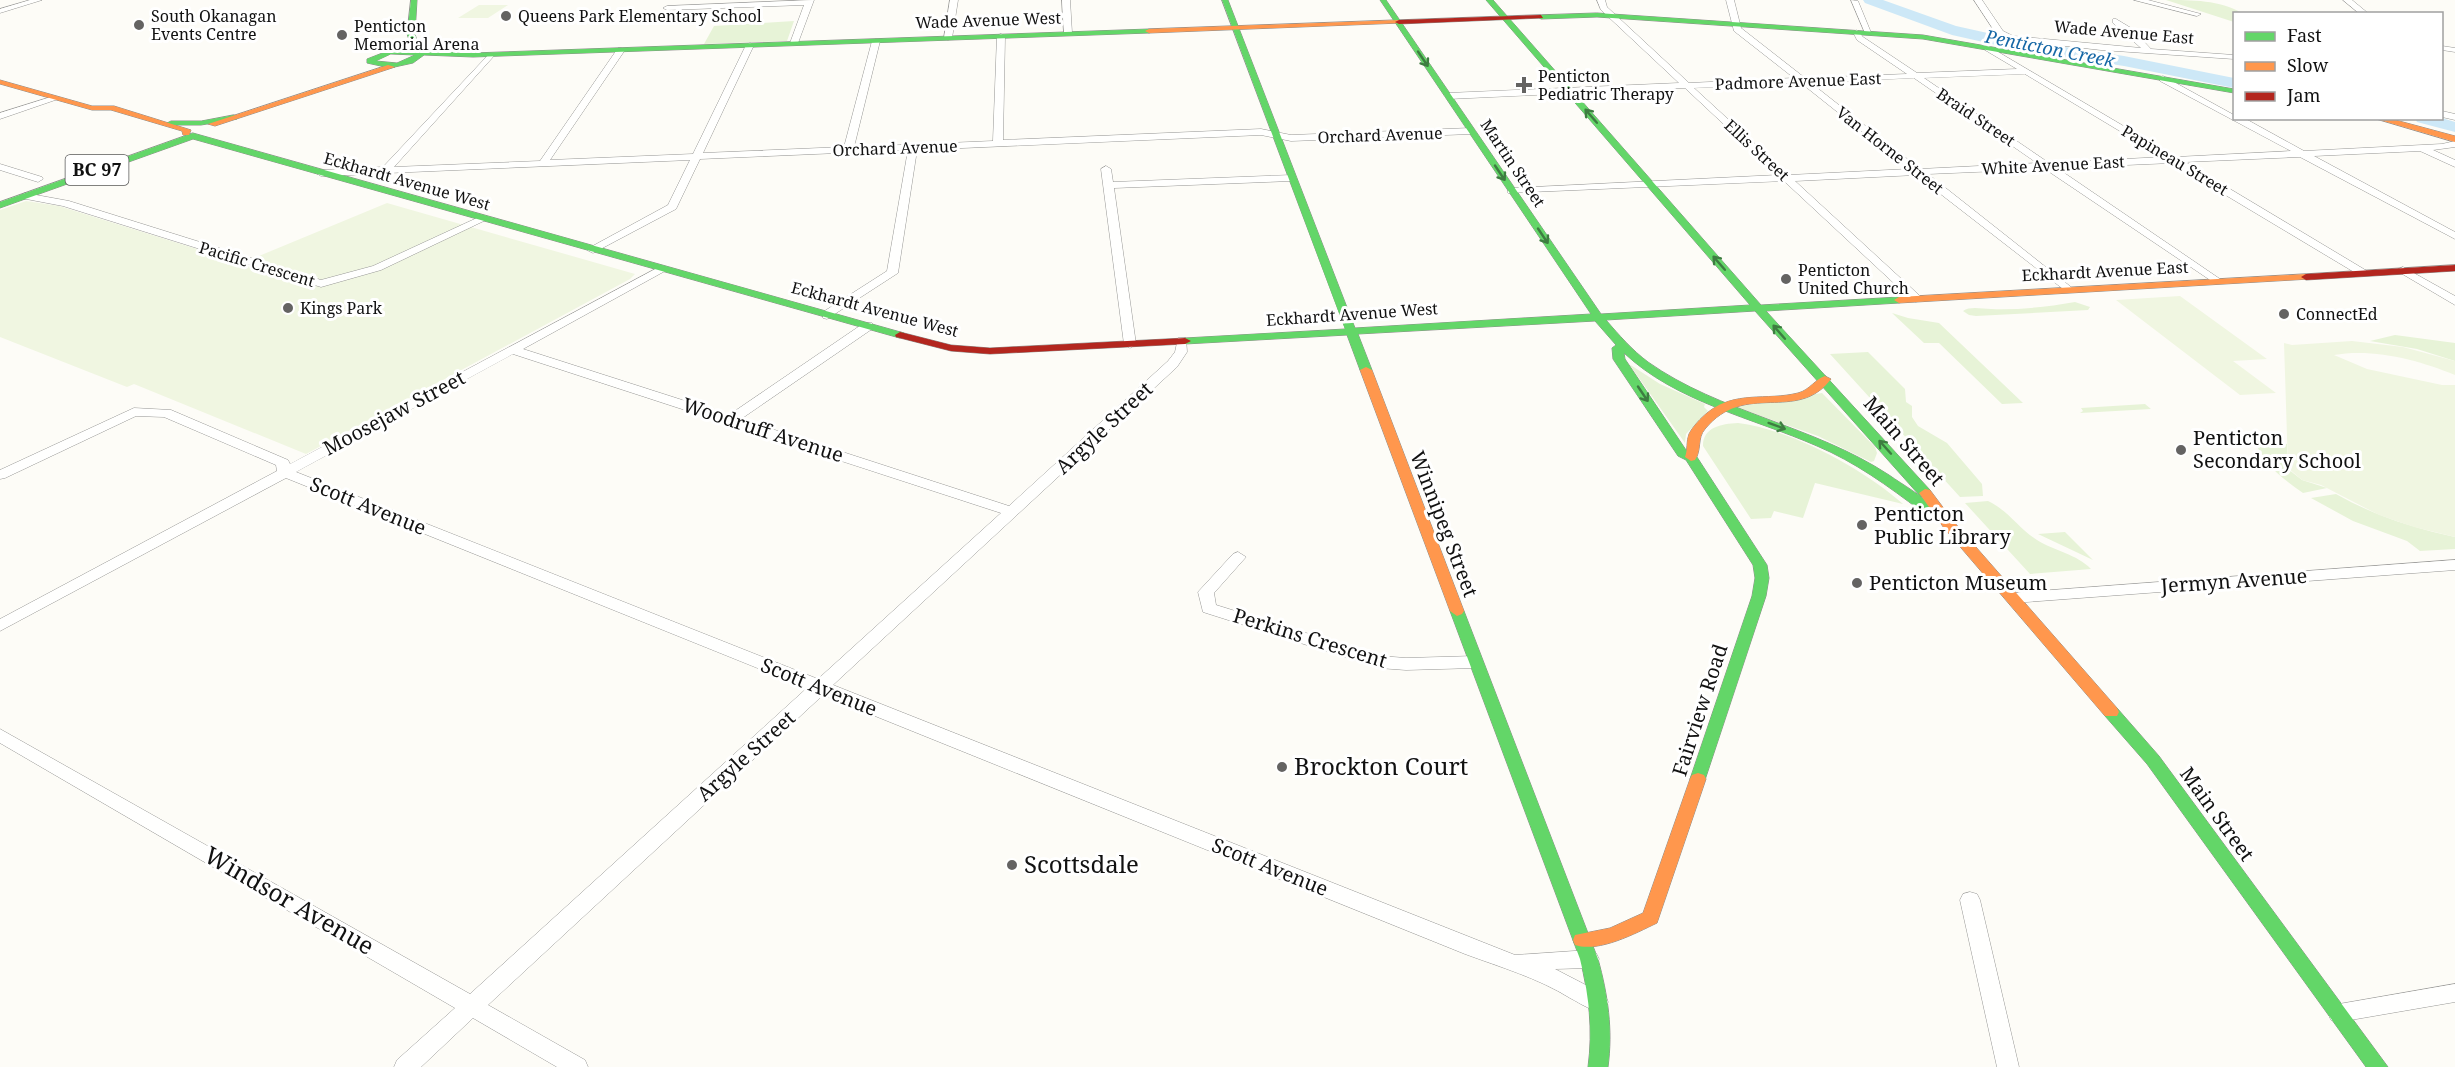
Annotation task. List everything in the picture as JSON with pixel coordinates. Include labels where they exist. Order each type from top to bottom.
[{"type":"main road","points":[[412,58],[414,0]]},
{"type":"main road","name":"Winnipeg Street","points":[[1225,0],[1586,949],[1602,1019],[1598,1067]]},
{"type":"main road","name":"Martin Street","points":[[1383,0],[1597,316],[1618,343],[1658,375],[1690,393],[1820,442],[1862,462],[1948,525]]},
{"type":"main road","name":"Main Street","points":[[1489,0],[1801,357],[1825,380],[1917,483],[1948,525],[2153,760],[2378,1067]]},
{"type":"main road","points":[[1505,18],[1613,16],[1931,38],[2233,91]]},
{"type":"main road","name":"Wade Avenue West","points":[[412,58],[1505,18]]},
{"type":"main road","points":[[373,64],[370,61],[372,59],[398,48],[411,36]]},
{"type":"main road","points":[[388,53],[412,58]]},
{"type":"main road","points":[[338,84],[365,71],[373,64],[412,58]]},
{"type":"main road","points":[[167,123],[201,123],[234,117],[276,105],[412,58]]},
{"type":"main road","name":"Eckhardt Avenue West","points":[[0,82],[92,108],[111,108],[167,123],[187,130],[190,135]]},
{"type":"main road","points":[[190,135],[264,112],[276,105]]},
{"type":"main road","name":"Eckhardt Avenue West","points":[[92,108],[96,113],[172,133],[190,135],[868,327],[931,344],[977,350],[1130,344],[1758,307]]},
{"type":"main road","points":[[190,135],[234,117]]},
{"type":"main road","points":[[101,162],[139,138],[124,120]]},
{"type":"main road","points":[[2384,120],[2455,139]]},
{"type":"main road","name":"BC 97","points":[[0,198],[101,162],[190,135]]},
{"type":"main road","name":"BC 97","points":[[0,205],[190,135]]},
{"type":"main road","name":"Eckhardt Avenue East","points":[[1758,307],[2455,268]]},
{"type":"main road","name":"Martin Street","points":[[1618,343],[1619,359],[1682,453],[1691,457]]},
{"type":"main road","points":[[1691,457],[1695,452],[1691,440],[1694,432],[1722,406],[1741,400],[1812,394],[1823,386],[1825,380]]},
{"type":"main road","name":"Fairview Road","points":[[1586,949],[1651,918],[1759,596],[1762,578],[1760,565],[1750,546],[1691,457]]},
{"type":"street","points":[[3,9],[38,0]]},
{"type":"street","points":[[948,38],[954,0]]},
{"type":"street","points":[[1066,0],[1068,33]]},
{"type":"street","name":"Ellis Street","points":[[1602,0],[1602,6],[1916,298]]},
{"type":"street","points":[[1730,0],[1736,24]]},
{"type":"street","name":"Braid Street","points":[[1854,0],[1863,32],[1860,38],[2216,281]]},
{"type":"street","name":"Wade Avenue East","points":[[1978,0],[2000,33],[2011,38],[2233,57]]},
{"type":"street","points":[[2138,0],[2197,14]]},
{"type":"street","points":[[2347,0],[2363,12]]},
{"type":"street","points":[[668,8],[810,2],[794,44]]},
{"type":"street","points":[[2116,21],[2148,51]]},
{"type":"street","name":"Van Horne Street","points":[[1736,24],[1737,29],[2067,290]]},
{"type":"street","points":[[998,144],[1001,36]]},
{"type":"street","points":[[848,150],[876,40]]},
{"type":"street","points":[[593,250],[672,207],[750,45]]},
{"type":"street","name":"Papineau Street","points":[[1988,48],[2363,273]]},
{"type":"street","points":[[542,164],[621,50]]},
{"type":"street","points":[[370,187],[490,55]]},
{"type":"street","name":"Padmore Avenue East","points":[[1448,96],[2027,71]]},
{"type":"street","points":[[2163,79],[2233,117]]},
{"type":"street","points":[[0,116],[57,98]]},
{"type":"street","points":[[2239,120],[2455,236]]},
{"type":"street","name":"Orchard Avenue","points":[[319,173],[1261,132],[1291,138],[1471,131]]},
{"type":"street","name":"White Avenue East","points":[[1512,191],[2420,148],[2455,144]]},
{"type":"street","points":[[827,315],[892,273],[913,147]]},
{"type":"street","points":[[2420,148],[2455,164]]},
{"type":"street","points":[[0,167],[38,179]]},
{"type":"street","points":[[1106,169],[1130,344]]},
{"type":"street","points":[[1108,185],[1292,178]]},
{"type":"street","name":"Pacific Crescent","points":[[25,196],[65,203],[321,284],[377,268],[483,219]]},
{"type":"street","name":"Moosejaw Street","points":[[0,626],[661,269]]},
{"type":"street","points":[[2403,270],[2455,301]]},
{"type":"street","points":[[731,420],[868,327]]},
{"type":"street","name":"Argyle Street","points":[[405,1067],[1014,512],[1173,364],[1181,352],[1182,341]]},
{"type":"street","name":"Woodruff Avenue","points":[[511,350],[1014,512]]},
{"type":"street","name":"Scott Avenue","points":[[0,476],[134,412],[166,413],[283,463],[284,472],[1569,985],[1600,1004]]},
{"type":"street","name":"Perkins Crescent","points":[[1238,557],[1206,592],[1209,608],[1379,662],[1406,664],[1475,662]]},
{"type":"street","name":"Jermyn Avenue","points":[[2013,598],[2455,565]]},
{"type":"street","name":"Windsor Avenue","points":[[0,735],[577,1067]]},
{"type":"street","points":[[1970,900],[2008,1067]]},
{"type":"street","name":"Scott Avenue","points":[[1510,963],[1586,949]]},
{"type":"street","points":[[2339,1013],[2455,993]]},
{"type":"green space","points":[[2166,0],[2224,5],[2240,12],[2233,12],[2233,22]]},
{"type":"green space","points":[[479,5],[508,5],[488,18],[458,18]]},
{"type":"green space","points":[[794,21],[787,41],[704,44],[714,26]]},
{"type":"green space","name":"Kings Park","points":[[26,201],[59,206],[242,263],[387,203],[635,274],[630,279],[306,454],[134,384],[127,387],[0,337],[0,210]]},
{"type":"green space","points":[[2180,296],[2267,359],[2233,361],[2276,393],[2240,395],[2116,300]]},
{"type":"green space","points":[[2075,302],[2090,307],[2088,310],[1976,316],[1963,311],[1973,308],[2033,308]]},
{"type":"green space","points":[[1892,313],[1939,323],[2023,403],[2002,404],[1939,343],[1924,343]]},
{"type":"green space","points":[[2395,335],[2455,343],[2455,361],[2417,349],[2370,341]]},
{"type":"green space","points":[[2352,341],[2403,347],[2455,361],[2455,375],[2411,360],[2380,354],[2334,355],[2367,369],[2442,385],[2455,385],[2455,537],[2379,515],[2321,485],[2302,480],[2288,468],[2284,343],[2292,345]]},
{"type":"green space","points":[[1868,352],[1905,389],[1906,402],[1912,406],[1912,417],[1918,426],[1947,443],[1982,484],[1983,496],[1960,497],[1830,354]]},
{"type":"green space","points":[[1629,364],[1660,384],[1705,404],[1704,407],[1708,411],[1686,434],[1685,443]]},
{"type":"green space","points":[[1822,393],[1875,447],[1877,453],[1874,461],[1871,462],[1818,436],[1735,407]]},
{"type":"green space","points":[[2145,404],[2151,409],[2080,413],[2083,411],[2081,408]]},
{"type":"green space","points":[[1738,423],[1780,433],[1803,442],[1868,477],[1903,504],[1815,483],[1803,518],[1774,511],[1771,518],[1751,519],[1703,446],[1706,435],[1714,428]]},
{"type":"green space","points":[[2254,437],[2287,444],[2288,469],[2302,480],[2327,488],[2303,493],[2280,476],[2267,462]]},
{"type":"green space","points":[[2336,494],[2394,520],[2455,537],[2455,549],[2420,551],[2407,541],[2353,521],[2311,498]]},
{"type":"green space","points":[[1988,501],[2037,540],[2072,556],[2091,569],[2030,574],[1965,503]]},
{"type":"green space","points":[[2065,532],[2093,560],[2038,534]]},
{"type":"waterway","name":"Penticton Creek","points":[[1870,0],[1952,30],[2019,45],[2124,61],[2233,83]]},
{"type":"waterway","name":"Penticton Creek","points":[[2430,120],[2455,127]]},
{"type":"traffic: fast","points":[[414,0],[411,34],[417,52]]},
{"type":"traffic: fast","points":[[1225,0],[1366,370]]},
{"type":"traffic: fast","points":[[1383,0],[1597,316],[1632,354],[1665,378],[1708,399],[1849,456],[1926,508]]},
{"type":"traffic: fast","points":[[1489,0],[1801,357],[1818,372],[1925,493]]},
{"type":"traffic: fast","points":[[1541,17],[1597,15],[1923,37],[2233,91]]},
{"type":"traffic: fast","points":[[421,54],[410,62],[397,66],[383,66],[370,61],[390,52],[473,55],[1149,31]]},
{"type":"traffic: fast","points":[[171,123],[201,123],[234,117]]},
{"type":"traffic: fast","points":[[193,136],[900,335]]},
{"type":"traffic: fast","points":[[0,205],[193,136]]},
{"type":"traffic: fast","points":[[1185,341],[1899,300]]},
{"type":"traffic: fast","points":[[1618,348],[1619,359],[1682,453],[1691,457]]},
{"type":"traffic: fast","points":[[1691,457],[1760,565],[1762,578],[1759,596],[1698,779]]},
{"type":"traffic: fast","points":[[1457,611],[1589,959],[1600,1013],[1601,1040],[1598,1067]]},
{"type":"traffic: fast","points":[[2111,712],[2153,760],[2378,1067]]},
{"type":"traffic: slow","points":[[1149,31],[1399,22]]},
{"type":"traffic: slow","points":[[212,124],[391,67]]},
{"type":"traffic: slow","points":[[0,82],[92,108],[111,108],[187,130],[186,133]]},
{"type":"traffic: slow","points":[[2384,120],[2455,139]]},
{"type":"traffic: slow","points":[[1899,300],[2306,277]]},
{"type":"traffic: slow","points":[[1366,370],[1457,611]]},
{"type":"traffic: slow","points":[[1691,457],[1695,434],[1705,421],[1720,409],[1749,399],[1786,398],[1808,394],[1825,379]]},
{"type":"traffic: slow","points":[[1925,493],[1949,525],[2111,712]]},
{"type":"traffic: slow","points":[[1582,940],[1612,935],[1651,918],[1698,779]]},
{"type":"traffic: jam","points":[[1399,22],[1541,17]]},
{"type":"traffic: jam","points":[[2306,277],[2455,268]]},
{"type":"traffic: jam","points":[[900,335],[951,348],[990,351],[1185,341]]},
{"type":"place","name":"Queens Park Elementary School","points":[[506,16]]},
{"type":"place","name":"South Okanagan Events Centre","points":[[139,25]]},
{"type":"place","name":"Penticton Memorial Arena","points":[[342,35]]},
{"type":"place","name":"Penticton Pediatric Therapy","points":[[1524,85]]},
{"type":"place","name":"Penticton United Church","points":[[1786,279]]},
{"type":"place","name":"Kings Park","points":[[288,308]]},
{"type":"place","name":"ConnectEd","points":[[2284,314]]},
{"type":"place","name":"Penticton Secondary School","points":[[2181,450]]},
{"type":"place","name":"Penticton Public Library","points":[[1862,525]]},
{"type":"place","name":"Penticton Museum","points":[[1857,583]]},
{"type":"place","name":"Brockton Court","points":[[1282,767]]},
{"type":"place","name":"Scottsdale","points":[[1012,865]]}]
